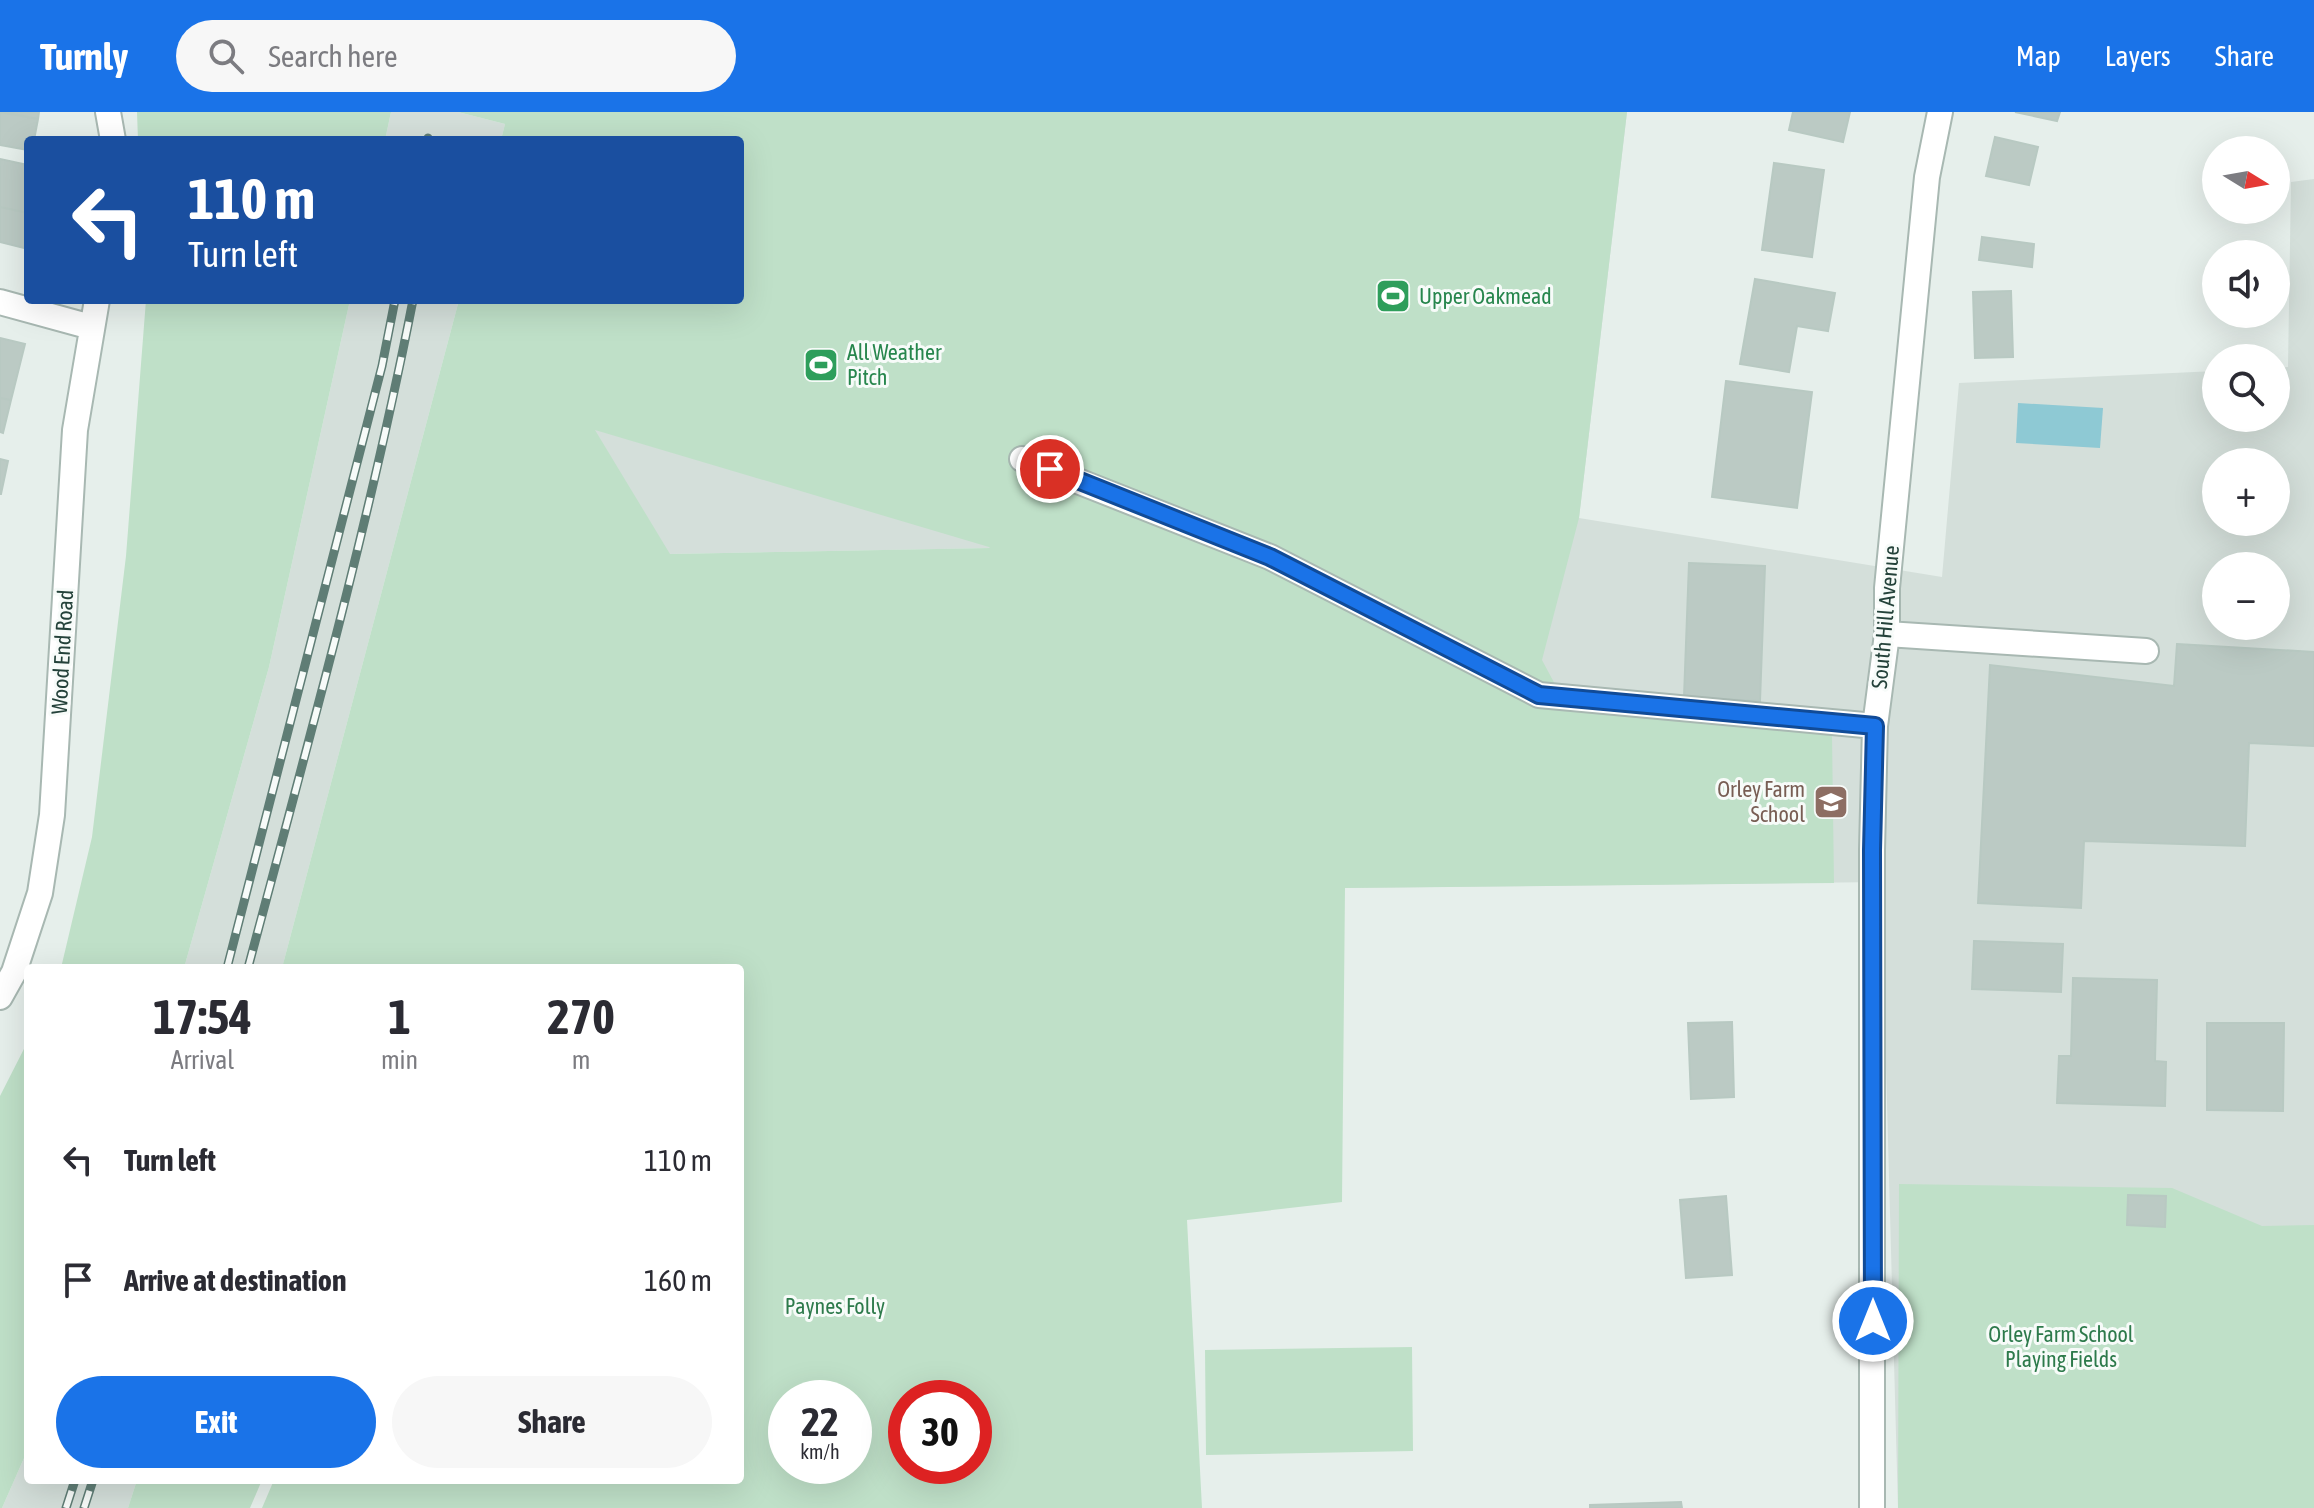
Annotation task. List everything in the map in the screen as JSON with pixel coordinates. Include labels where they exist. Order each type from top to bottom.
[{"type":"street","points":[[108,112],[112,136]]},
{"type":"street","name":"South Hill Avenue","points":[[1872,1508],[1872,850],[1875,726],[1887,634],[1887,588],[1927,177],[1940,112]]},
{"type":"street","points":[[0,302],[91,327]]},
{"type":"street","name":"Wood End Road","points":[[0,997],[14,972],[40,893],[52,815],[75,430],[96,304]]},
{"type":"street","points":[[1022,459],[1270,557],[1539,695],[1875,726]]},
{"type":"street","points":[[1887,634],[2146,651]]},
{"type":"shaded area","points":[[391,112],[458,112],[505,124],[502,136],[386,136]]},
{"type":"shaded area","name":"Orley Farm School","points":[[1627,112],[1579,518],[1942,577],[1959,383],[2202,372],[2202,432],[2290,432],[2291,182],[2314,179],[2314,1508],[1898,1508],[1881,882],[1345,888],[993,548],[669,554],[594,430],[736,304],[744,304],[744,140]]},
{"type":"shaded area","points":[[349,304],[458,304],[283,964],[185,964],[269,667]]},
{"type":"shaded area","points":[[24,1458],[24,1484],[136,1484],[128,1508],[2,1508]]},
{"type":"green space","points":[[137,112],[391,112],[386,136],[138,136]]},
{"type":"green space","name":"Paynes Folly","points":[[458,112],[1627,112],[1579,518],[1542,660],[1557,688],[1832,735],[1834,883],[1345,888],[1342,1202],[1187,1220],[1202,1508],[262,1508],[272,1484],[744,1484],[744,964],[283,964],[458,304],[744,304],[744,136],[502,136],[505,124]],"holes":[[[595,430],[989,547],[670,554]]]},
{"type":"green space","points":[[146,304],[349,304],[269,667],[185,964],[62,964],[92,837],[126,556]]},
{"type":"green space","points":[[24,1049],[24,1458],[2,1508],[0,1508],[0,1096]]},
{"type":"green space","name":"Orley Farm School Playing Fields","points":[[1899,1184],[2172,1188],[2262,1226],[2314,1225],[2314,1508],[1898,1508]]},
{"type":"green space","points":[[1412,1347],[1413,1451],[1206,1455],[1205,1350]]},
{"type":"green space","points":[[136,1484],[260,1484],[250,1508],[128,1508]]},
{"type":"water","points":[[2018,403],[2103,408],[2100,448],[2016,443]]},
{"type":"building","points":[[0,112],[38,119],[35,136],[24,136],[24,149],[0,145]]},
{"type":"building","points":[[3,112],[39,112],[38,119]]},
{"type":"building","points":[[1793,112],[1850,112],[1843,142],[1789,130]]},
{"type":"building","points":[[2015,112],[2060,112],[2057,121]]},
{"type":"building","points":[[1995,137],[2038,147],[2029,185],[1986,176]]},
{"type":"building","points":[[0,159],[24,164],[24,212],[0,207]]},
{"type":"building","points":[[1774,163],[1824,170],[1812,257],[1762,250]]},
{"type":"building","points":[[0,207],[24,212],[24,248],[0,242]]},
{"type":"building","points":[[1982,237],[2034,244],[2032,267],[1979,260]]},
{"type":"building","points":[[1755,279],[1835,293],[1828,331],[1797,326],[1789,372],[1740,364]]},
{"type":"building","points":[[2011,291],[2013,357],[1975,358],[1973,292]]},
{"type":"building","points":[[0,338],[25,344],[11,400],[0,398]]},
{"type":"building","points":[[1726,381],[1812,392],[1797,508],[1712,497]]},
{"type":"building","points":[[0,398],[11,400],[3,433],[0,432]]},
{"type":"building","points":[[0,459],[8,461],[1,494],[0,494]]},
{"type":"building","points":[[1689,563],[1765,566],[1760,701],[1684,697]]},
{"type":"building","points":[[2177,644],[2314,652],[2314,746],[2249,743],[2245,846],[2084,841],[2081,908],[1978,903],[1990,665],[2174,686]]},
{"type":"building","points":[[1974,941],[2063,944],[2061,992],[1972,989]]},
{"type":"building","points":[[2073,978],[2157,980],[2155,1061],[2166,1062],[2165,1106],[2057,1103],[2059,1056],[2071,1056]]},
{"type":"building","points":[[1732,1022],[1734,1097],[1691,1099],[1688,1023]]},
{"type":"building","points":[[2207,1023],[2284,1023],[2283,1111],[2207,1110]]},
{"type":"building","points":[[2128,1195],[2166,1196],[2165,1227],[2127,1225]]},
{"type":"building","points":[[1726,1196],[1732,1275],[1686,1278],[1680,1200]]},
{"type":"building","points":[[1681,1502],[1682,1508],[1590,1508],[1590,1505]]},
{"type":"railway","points":[[228,964],[382,366],[394,304]]},
{"type":"railway","points":[[249,964],[357,552],[412,304]]},
{"type":"railway","points":[[66,1508],[74,1484]]},
{"type":"railway","points":[[84,1508],[92,1484]]},
{"type":"place","name":"Upper Oakmead","points":[[1393,296]]},
{"type":"place","name":"All Weather Pitch","points":[[821,365]]},
{"type":"place","name":"Orley Farm School","points":[[1831,802]]},
{"type":"route","points":[[1050,469],[1270,557],[1539,695],[1875,726],[1872,850],[1873,1321]]}]
